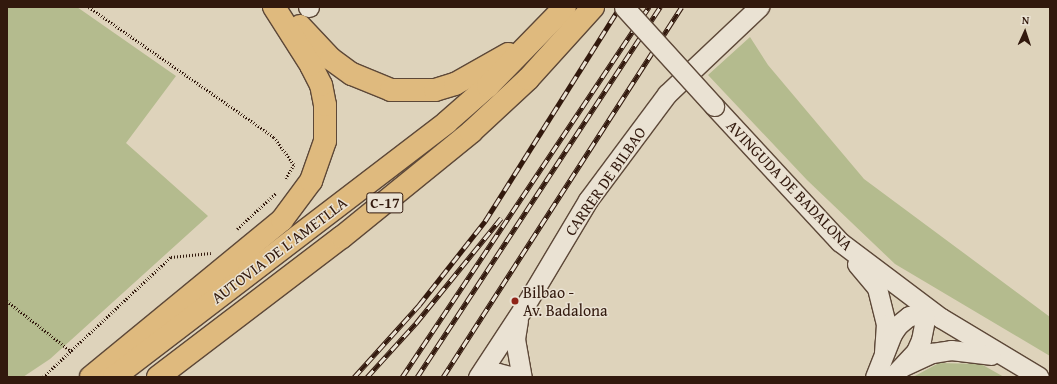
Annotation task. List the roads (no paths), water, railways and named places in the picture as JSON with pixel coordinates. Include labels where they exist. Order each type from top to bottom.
[{"type":"highway","points":[[91,377],[282,220],[311,181],[324,141],[325,105],[321,85],[311,65],[275,7]]},
{"type":"highway","points":[[287,7],[314,44],[331,59],[352,74],[391,90],[435,90],[455,84],[491,65],[543,32]]},
{"type":"highway","name":"AUTOVIA DE L'AMETLLA","points":[[114,377],[448,122],[488,86],[543,32],[564,7]]},
{"type":"highway","name":"C-17","points":[[158,377],[342,237],[471,132],[528,79],[593,7]]},
{"type":"street","name":"AVINGUDA DE BADALONA","points":[[624,7],[840,242],[925,310],[1039,377]]},
{"type":"street","name":"CARRER DE BILBAO","points":[[483,374],[588,200],[667,94],[759,7]]},
{"type":"street","points":[[840,242],[877,288],[886,324],[884,353]]},
{"type":"street","points":[[875,377],[884,353],[898,325],[909,316],[925,310],[925,328],[921,340],[916,351],[898,371]]},
{"type":"street","points":[[520,313],[515,339],[522,377]]},
{"type":"street","points":[[898,371],[932,353],[951,350],[969,350],[1003,357]]},
{"type":"street","points":[[483,374],[498,373],[514,377]]},
{"type":"railway","points":[[354,377],[419,305],[485,221],[620,7]]},
{"type":"railway","points":[[402,377],[649,7]]},
{"type":"railway","points":[[417,377],[660,7]]},
{"type":"railway","points":[[443,377],[681,7]]},
{"type":"railway","points":[[367,377],[416,323],[501,218]]},
{"type":"place","name":"Bilbao - Av. Badalona","points":[[515,301]]}]
